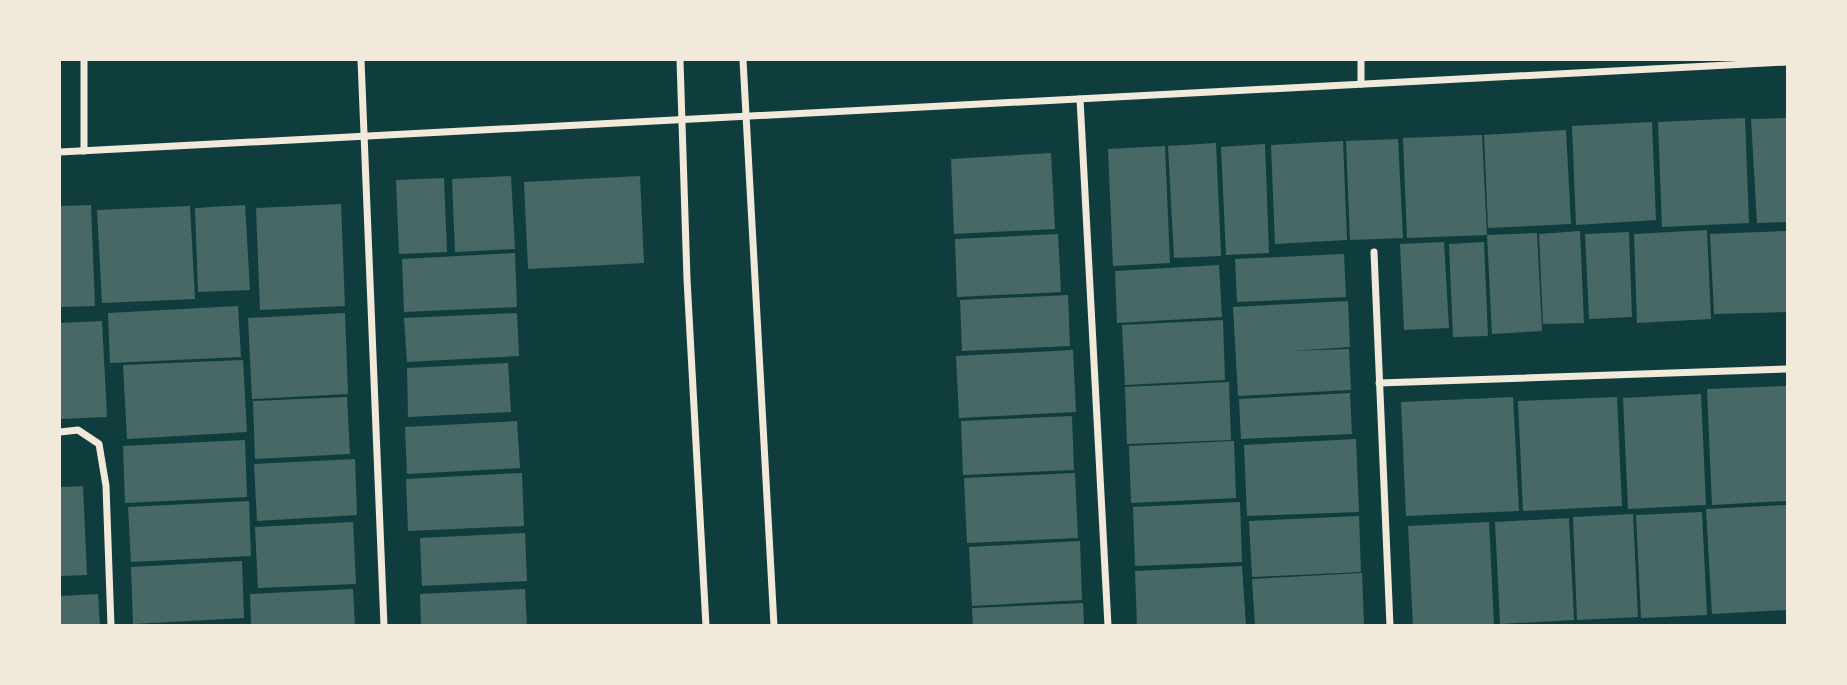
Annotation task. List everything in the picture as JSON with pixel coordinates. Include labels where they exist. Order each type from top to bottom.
[{"type":"street","points":[[84,60],[84,151]]},
{"type":"street","points":[[361,60],[384,625]]},
{"type":"street","points":[[680,60],[687,279],[705,625]]},
{"type":"street","points":[[743,60],[774,625]]},
{"type":"street","points":[[1361,60],[1361,84]]},
{"type":"street","points":[[60,152],[1787,62]]},
{"type":"street","points":[[1080,99],[1108,625]]},
{"type":"street","points":[[1374,252],[1390,625]]},
{"type":"street","points":[[1379,383],[1787,369]]},
{"type":"street","points":[[60,432],[78,430],[99,444],[106,486],[111,625]]},
{"type":"building","points":[[1745,118],[1749,223],[1662,227],[1658,122]]},
{"type":"building","points":[[1787,118],[1787,222],[1757,223],[1751,119]]},
{"type":"building","points":[[1652,122],[1656,220],[1576,225],[1572,126]]},
{"type":"building","points":[[1566,130],[1571,224],[1488,228],[1484,135]]},
{"type":"building","points":[[1482,135],[1487,235],[1407,238],[1403,138]]},
{"type":"building","points":[[1398,139],[1403,238],[1350,240],[1346,141]]},
{"type":"building","points":[[1343,141],[1347,240],[1275,244],[1271,145]]},
{"type":"building","points":[[1216,143],[1221,256],[1174,258],[1168,146]]},
{"type":"building","points":[[1265,144],[1269,253],[1226,255],[1221,147]]},
{"type":"building","points":[[1165,146],[1170,263],[1113,266],[1108,149]]},
{"type":"building","points":[[1051,153],[1055,229],[954,234],[951,159]]},
{"type":"building","points":[[511,176],[515,249],[455,252],[452,179]]},
{"type":"building","points":[[640,176],[644,263],[528,269],[524,182]]},
{"type":"building","points":[[444,178],[447,252],[399,254],[396,180]]},
{"type":"building","points":[[341,204],[345,306],[260,310],[256,208]]},
{"type":"building","points":[[91,205],[95,306],[60,307],[60,206]]},
{"type":"building","points":[[245,205],[250,290],[198,292],[195,208]]},
{"type":"building","points":[[190,206],[195,299],[102,303],[97,210]]},
{"type":"building","points":[[1707,230],[1711,319],[1637,323],[1634,234]]},
{"type":"building","points":[[1580,231],[1584,323],[1543,324],[1539,234]]},
{"type":"building","points":[[1787,231],[1787,312],[1714,314],[1710,234]]},
{"type":"building","points":[[1629,232],[1632,317],[1589,319],[1585,234]]},
{"type":"building","points":[[1537,233],[1542,331],[1492,334],[1487,235]]},
{"type":"building","points":[[1058,234],[1061,292],[957,297],[955,239]]},
{"type":"building","points":[[1444,242],[1449,328],[1404,330],[1400,244]]},
{"type":"building","points":[[1484,242],[1488,336],[1453,337],[1449,244]]},
{"type":"building","points":[[515,253],[517,307],[404,312],[402,259]]},
{"type":"building","points":[[1344,254],[1346,297],[1237,302],[1235,259]]},
{"type":"building","points":[[1219,265],[1222,317],[1117,323],[1115,271]]},
{"type":"building","points":[[1068,295],[1070,346],[962,351],[960,300]]},
{"type":"building","points":[[1348,301],[1350,347],[1291,351],[1349,349],[1351,390],[1238,396],[1233,307]]},
{"type":"building","points":[[238,306],[241,357],[110,363],[108,313]]},
{"type":"building","points":[[345,313],[348,394],[252,399],[248,318]]},
{"type":"building","points":[[517,313],[519,356],[407,362],[404,318]]},
{"type":"building","points":[[1223,320],[1225,380],[1125,385],[1122,325]]},
{"type":"building","points":[[102,321],[107,417],[60,419],[60,323]]},
{"type":"building","points":[[1073,350],[1076,412],[959,418],[956,356]]},
{"type":"building","points":[[243,360],[247,432],[127,439],[123,365]]},
{"type":"building","points":[[508,363],[511,412],[408,417],[407,368]]},
{"type":"building","points":[[1229,382],[1231,440],[1127,444],[1125,387]]},
{"type":"building","points":[[1786,386],[1787,501],[1712,505],[1707,389]]},
{"type":"building","points":[[1350,393],[1352,434],[1241,439],[1239,399]]},
{"type":"building","points":[[1701,394],[1706,505],[1628,509],[1623,398]]},
{"type":"building","points":[[347,397],[350,454],[255,459],[253,401]]},
{"type":"building","points":[[1513,397],[1519,511],[1406,516],[1401,402]]},
{"type":"building","points":[[1617,397],[1622,506],[1523,511],[1518,401]]},
{"type":"building","points":[[1072,416],[1074,470],[963,475],[961,421]]},
{"type":"building","points":[[517,421],[520,468],[407,474],[405,427]]},
{"type":"building","points":[[1356,439],[1359,512],[1247,516],[1244,445]]},
{"type":"building","points":[[245,440],[247,497],[125,503],[123,446]]},
{"type":"building","points":[[1234,441],[1236,498],[1131,503],[1129,446]]},
{"type":"building","points":[[355,459],[357,515],[257,521],[254,464]]},
{"type":"building","points":[[522,473],[524,526],[408,531],[406,479]]},
{"type":"building","points":[[1075,473],[1078,538],[967,543],[964,478]]},
{"type":"building","points":[[83,486],[87,575],[60,576],[60,487]]},
{"type":"building","points":[[249,501],[251,556],[131,562],[128,507]]},
{"type":"building","points":[[1240,502],[1242,562],[1135,566],[1133,507]]},
{"type":"building","points":[[1787,505],[1787,610],[1712,614],[1706,509]]},
{"type":"building","points":[[1702,512],[1707,615],[1641,618],[1636,515]]},
{"type":"building","points":[[1633,514],[1638,617],[1577,620],[1573,517]]},
{"type":"building","points":[[1359,516],[1361,572],[1252,577],[1249,521]]},
{"type":"building","points":[[1569,518],[1574,620],[1500,624],[1495,522]]},
{"type":"building","points":[[353,522],[356,584],[258,588],[255,527]]},
{"type":"building","points":[[1489,522],[1494,625],[1413,626],[1408,526]]},
{"type":"building","points":[[525,533],[527,581],[422,586],[420,538]]},
{"type":"building","points":[[1080,541],[1082,600],[972,606],[969,547]]},
{"type":"building","points":[[242,561],[244,618],[133,624],[131,567]]},
{"type":"building","points":[[1242,566],[1246,626],[1137,626],[1135,571]]},
{"type":"building","points":[[1362,573],[1364,624],[1255,626],[1252,579]]},
{"type":"building","points":[[353,589],[355,626],[251,626],[250,594]]},
{"type":"building","points":[[525,589],[527,626],[421,626],[420,594]]},
{"type":"building","points":[[98,594],[100,626],[60,626],[60,596]]},
{"type":"building","points":[[1083,603],[1084,626],[973,626],[972,608]]}]
